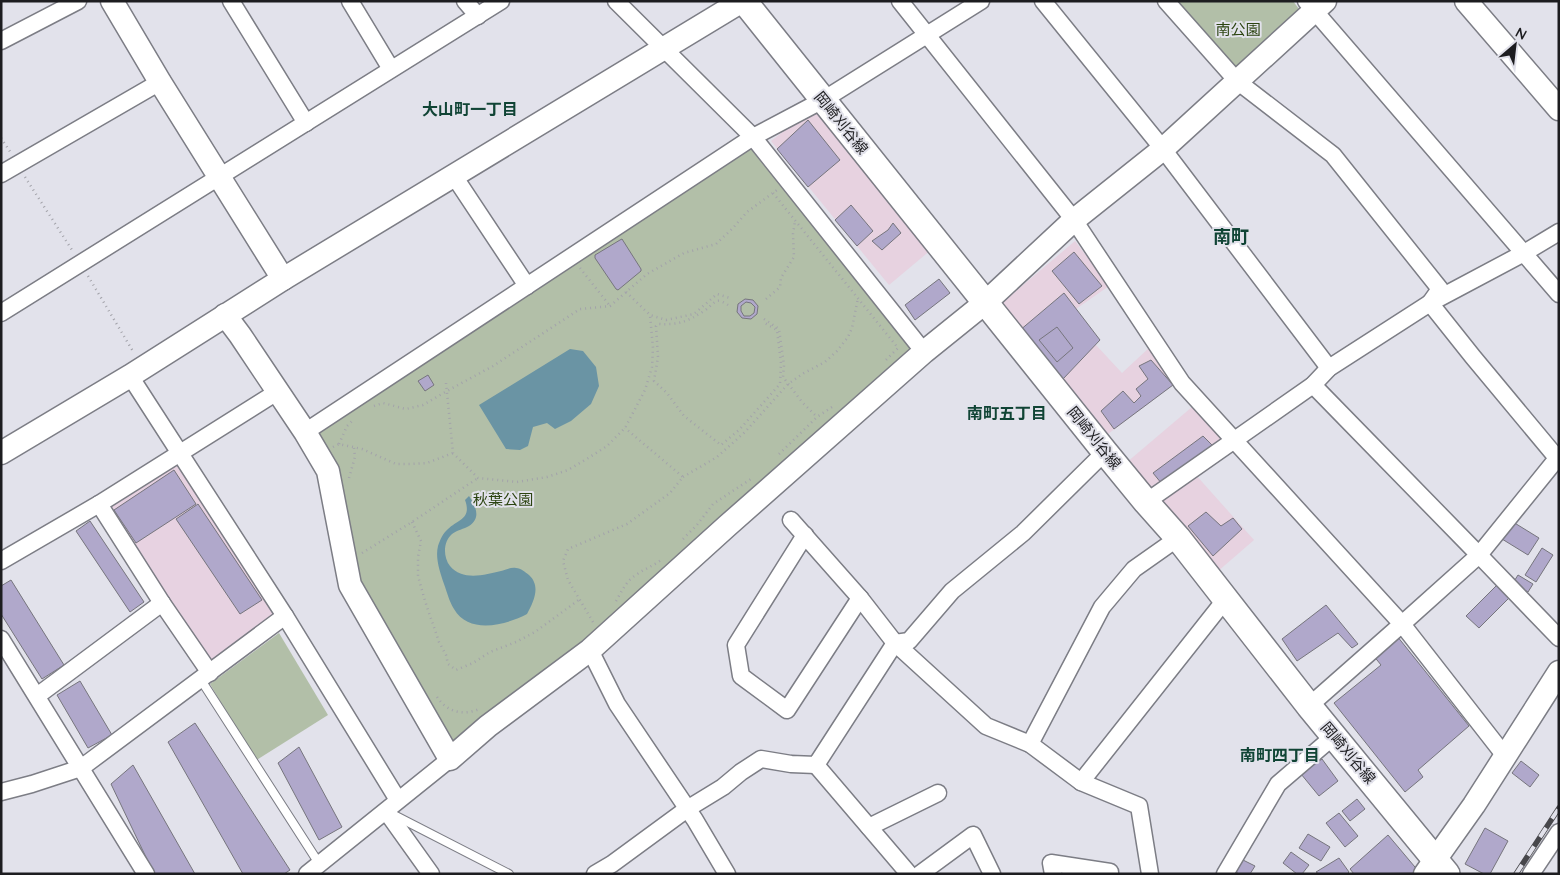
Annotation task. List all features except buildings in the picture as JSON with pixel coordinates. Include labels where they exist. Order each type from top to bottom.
[{"type":"main road","name":"岡崎刈谷線","points":[[743,1],[1105,452],[1178,538],[1436,869]]},
{"type":"street","points":[[1,41],[78,1]]},
{"type":"street","points":[[112,1],[160,82],[283,279]]},
{"type":"street","points":[[231,1],[306,123]]},
{"type":"street","points":[[350,1],[391,69]]},
{"type":"street","points":[[465,1],[478,16]]},
{"type":"street","points":[[1,313],[501,1]]},
{"type":"street","points":[[616,1],[753,137],[924,352]]},
{"type":"street","points":[[1,453],[130,376],[283,279],[743,1]]},
{"type":"street","points":[[900,1],[1074,220],[1182,383],[1402,624],[1505,756]]},
{"type":"street","points":[[305,432],[753,137],[822,100],[981,1]]},
{"type":"street","points":[[1043,1],[1164,149],[1329,368]]},
{"type":"street","points":[[1166,1],[1237,81],[1333,155],[1440,289],[1430,303]]},
{"type":"street","points":[[1466,1],[1559,108]]},
{"type":"street","points":[[318,871],[392,805],[488,726],[597,644],[924,352],[986,302],[1074,220],[1164,149],[1237,81],[1315,4],[1559,294]]},
{"type":"street","points":[[1,174],[160,82]]},
{"type":"street","points":[[454,176],[526,286]]},
{"type":"street","points":[[1146,502],[1312,385],[1329,368],[1430,303],[1524,253],[1559,232]]},
{"type":"street","points":[[1309,706],[1479,555],[1558,457],[1430,303]]},
{"type":"street","points":[[224,315],[240,335],[305,432],[328,471],[350,585],[450,759]]},
{"type":"street","points":[[130,376],[285,616],[431,874]]},
{"type":"street","points":[[1312,385],[1559,638]]},
{"type":"street","points":[[1,561],[99,504],[277,392]]},
{"type":"street","points":[[816,765],[895,643],[909,641],[952,591],[1023,533],[1105,452]]},
{"type":"street","points":[[99,504],[162,603],[205,676]]},
{"type":"street","points":[[791,520],[860,598],[895,643],[986,726],[1030,744],[1081,782],[1140,806],[1150,874]]},
{"type":"street","points":[[805,535],[736,644],[741,676],[787,710],[860,598]]},
{"type":"street","points":[[1030,744],[1102,607],[1134,569],[1178,538]]},
{"type":"street","points":[[1081,782],[1225,600]]},
{"type":"street","points":[[37,696],[162,603]]},
{"type":"street","points":[[1,792],[81,768],[285,616]]},
{"type":"street","points":[[1,639],[146,874]]},
{"type":"street","points":[[597,644],[617,704],[687,809],[727,874]]},
{"type":"street","points":[[1436,869],[1474,805],[1559,672]]},
{"type":"street","points":[[1225,874],[1278,784],[1334,736]]},
{"type":"street","points":[[603,872],[687,809],[724,787],[741,772],[761,759],[791,764],[816,765],[909,874]]},
{"type":"street","points":[[869,827],[938,793]]},
{"type":"street","points":[[1531,874],[1559,832]]},
{"type":"street","points":[[920,874],[973,835],[992,874]]},
{"type":"street","points":[[1053,874],[1051,863],[1110,872],[1110,874]]},
{"type":"lane","points":[[205,676],[318,871]]},
{"type":"lane","points":[[392,805],[509,874]]},
{"type":"path","points":[[371,406],[382,404],[406,409],[423,405],[493,366],[580,309],[610,306],[647,274],[684,253],[716,244],[747,212],[789,182]]},
{"type":"path","points":[[773,193],[898,348],[885,360]]},
{"type":"path","points":[[766,299],[780,287],[781,278],[794,257],[793,234],[795,220]]},
{"type":"path","points":[[571,257],[610,306]]},
{"type":"path","points":[[626,292],[650,316],[666,320],[694,314],[717,294],[730,298]]},
{"type":"path","points":[[597,644],[594,624],[568,580],[564,561],[568,549],[627,524],[670,493],[683,476],[717,457],[745,432],[788,384],[825,362],[838,351],[852,328],[858,298]]},
{"type":"path","points":[[728,305],[719,301],[692,319],[674,325],[658,324],[656,326],[658,357],[654,381],[684,416],[722,445],[740,430],[780,384],[781,363],[777,330],[764,321],[780,329],[784,365],[783,376],[802,402],[817,417]]},
{"type":"path","points":[[446,383],[453,453],[478,478],[518,482],[547,477],[568,470],[590,457],[607,446],[625,428],[645,390],[652,367],[653,348],[650,316]]},
{"type":"path","points":[[778,455],[817,417],[838,402]]},
{"type":"path","points":[[339,444],[347,426],[355,417]]},
{"type":"path","points":[[625,428],[683,476]]},
{"type":"path","points":[[348,483],[355,457],[354,448],[362,449],[396,464],[427,462],[453,453]]},
{"type":"path","points":[[358,546],[360,554],[478,478]]},
{"type":"path","points":[[678,545],[713,504],[751,479]]},
{"type":"path","points":[[412,522],[421,541],[418,557],[418,576],[425,601],[448,664],[456,670],[535,632],[580,599]]},
{"type":"path","points":[[615,603],[629,580],[666,556]]},
{"type":"path","points":[[434,693],[446,708],[461,713],[477,710],[484,706]]},
{"type":"shaded area","points":[[813,109],[932,249],[889,285],[771,141]]},
{"type":"shaded area","points":[[1075,241],[1109,286],[1076,309],[1064,293],[1019,331],[1002,303]]},
{"type":"shaded area","points":[[1095,344],[1122,373],[1150,347],[1173,385],[1108,434],[1063,379]]},
{"type":"shaded area","points":[[1192,407],[1224,438],[1151,492],[1126,463]]},
{"type":"shaded area","points":[[174,462],[277,611],[275,616],[213,664],[107,509],[108,503]]},
{"type":"shaded area","points":[[1195,474],[1254,540],[1217,572],[1161,501]]},
{"type":"green space","name":"南公園","points":[[1170,1],[1293,1],[1302,13],[1235,70]]},
{"type":"green space","name":"秋葉公園","points":[[747,148],[755,150],[915,350],[588,639],[449,745],[355,582],[317,431]]},
{"type":"green space","points":[[279,633],[328,715],[255,761],[210,684]]},
{"type":"water","points":[[570,349],[583,351],[596,367],[599,386],[591,404],[571,421],[555,429],[547,423],[533,427],[528,446],[520,450],[506,449],[479,405]]},
{"type":"water","points":[[469,496],[475,507],[475,519],[469,526],[449,537],[445,550],[446,558],[450,566],[461,574],[474,576],[518,568],[533,579],[535,594],[527,614],[509,622],[478,625],[461,617],[451,603],[441,575],[437,555],[439,544],[446,531],[465,515],[467,506],[465,500]]},
{"type":"railway","points":[[1516,874],[1559,808]]},
{"type":"district","name":"大山町一丁目","points":[[470,109]]},
{"type":"district","name":"南町","points":[[1231,237]]},
{"type":"district","name":"南町五丁目","points":[[1007,413]]},
{"type":"district","name":"南町四丁目","points":[[1280,755]]}]
